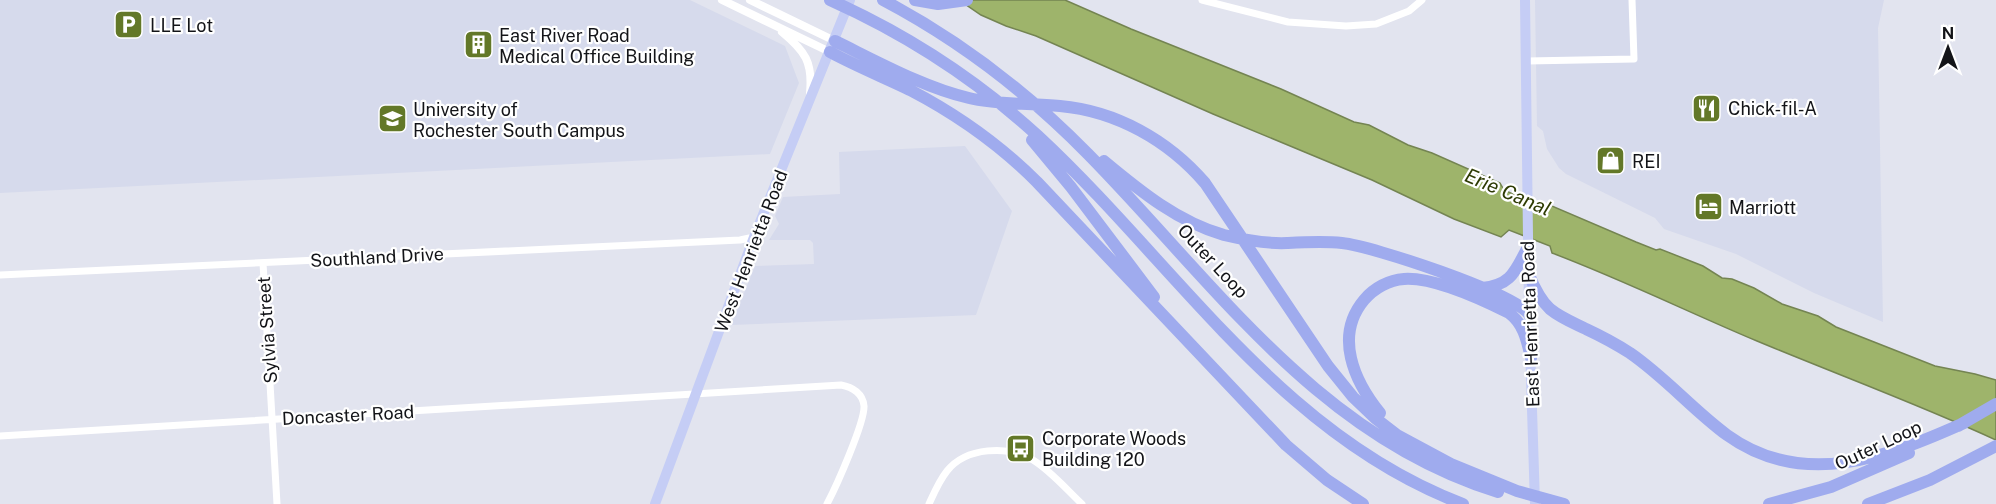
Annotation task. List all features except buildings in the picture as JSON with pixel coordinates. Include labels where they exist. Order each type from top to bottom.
[{"type":"highway","points":[[830,0],[868,18],[932,54],[1007,109],[1075,172],[1239,348],[1297,404],[1328,429],[1379,463],[1421,486],[1463,504]]},
{"type":"highway","name":"Outer Loop","points":[[882,0],[966,50],[1020,90],[1097,164],[1266,344],[1330,402],[1384,440],[1431,466],[1486,488],[1542,504]]},
{"type":"highway","points":[[918,1],[943,4],[967,0]]},
{"type":"highway","points":[[834,42],[946,92],[987,101],[1053,105],[1085,110],[1123,122],[1171,150],[1187,163],[1205,183],[1322,356],[1353,397],[1397,435],[1435,456],[1499,485],[1564,504]]},
{"type":"highway","points":[[834,42],[967,123],[999,146],[1037,182],[1296,454],[1332,484],[1363,504]]},
{"type":"highway","points":[[1007,109],[1204,359]]},
{"type":"highway","points":[[1050,117],[1141,191],[1197,225],[1224,235],[1262,242],[1325,241],[1359,245],[1397,256],[1481,288],[1519,305],[1529,314]]},
{"type":"highway","points":[[1481,288],[1494,287],[1506,282],[1528,247]]},
{"type":"highway","points":[[1529,275],[1538,294],[1558,315],[1627,352],[1653,371],[1723,432],[1758,453],[1790,462],[1823,465],[1874,457],[1920,444],[1964,423],[1996,404]]},
{"type":"highway","points":[[1435,456],[1388,422],[1359,385],[1351,359],[1349,336],[1354,316],[1369,294],[1386,284],[1404,279],[1426,281],[1452,290],[1513,316],[1523,330],[1531,358]]},
{"type":"highway","name":"Outer Loop","points":[[1769,504],[1806,495],[1843,482],[1920,444]]},
{"type":"highway","points":[[1885,504],[1931,482],[1996,446]]},
{"type":"highway","points":[[1868,504],[1918,485],[1965,463]]},
{"type":"main road","name":"West Henrietta Road","points":[[656,504],[754,237],[850,0]]},
{"type":"main road","name":"East Henrietta Road","points":[[1525,0],[1529,314],[1536,504]]},
{"type":"street","points":[[722,0],[765,20],[834,42]]},
{"type":"street","points":[[750,0],[834,42]]},
{"type":"street","points":[[1202,0],[1288,22],[1346,26],[1376,24],[1409,11],[1422,0]]},
{"type":"street","points":[[1527,61],[1634,59],[1632,0]]},
{"type":"street","points":[[765,20],[792,40],[807,58],[811,76],[808,104]]},
{"type":"street","name":"Southland Drive","points":[[0,275],[740,240],[754,237]]},
{"type":"street","name":"Sylvia Street","points":[[263,263],[277,504]]},
{"type":"street","name":"Doncaster Road","points":[[0,436],[846,386],[857,391],[863,400],[862,418],[827,504]]},
{"type":"street","points":[[928,504],[940,480],[953,465],[982,452],[1004,451],[1015,452],[1034,460],[1082,504]]},
{"type":"shaded area","name":"University of Rochester South Campus","points":[[0,0],[690,0],[785,46],[799,83],[770,154],[0,193]]},
{"type":"shaded area","points":[[1535,0],[1884,0],[1878,28],[1883,322],[1814,293],[1736,254],[1664,229],[1655,218],[1566,174],[1559,168],[1547,149],[1543,131],[1537,126]]},
{"type":"shaded area","points":[[965,146],[1012,211],[976,315],[731,325],[755,266],[814,264],[813,243],[810,240],[769,240],[779,224],[775,216],[783,197],[840,194],[839,152]]},
{"type":"water","name":"Erie Canal","points":[[959,0],[1065,0],[1281,89],[1354,122],[1369,125],[1408,145],[1500,183],[1504,190],[1546,209],[1552,206],[1656,250],[1660,249],[1703,266],[1722,278],[1732,279],[1754,288],[1782,304],[1818,316],[1836,327],[1935,366],[1996,380],[1996,440],[1552,253],[1550,246],[1509,230],[1501,237],[1454,219],[1372,180],[1213,114],[1036,36],[981,15]]},
{"type":"place","name":"LLE Lot","points":[[129,25]]},
{"type":"place","name":"East River Road Medical Office Building","points":[[478,45]]},
{"type":"place","name":"Chick-fil-A","points":[[1707,108]]},
{"type":"place","name":"University of Rochester South Campus","points":[[392,119]]},
{"type":"place","name":"REI","points":[[1611,161]]},
{"type":"place","name":"Marriott","points":[[1708,207]]},
{"type":"place","name":"Corporate Woods Building 120","points":[[1021,448]]}]
